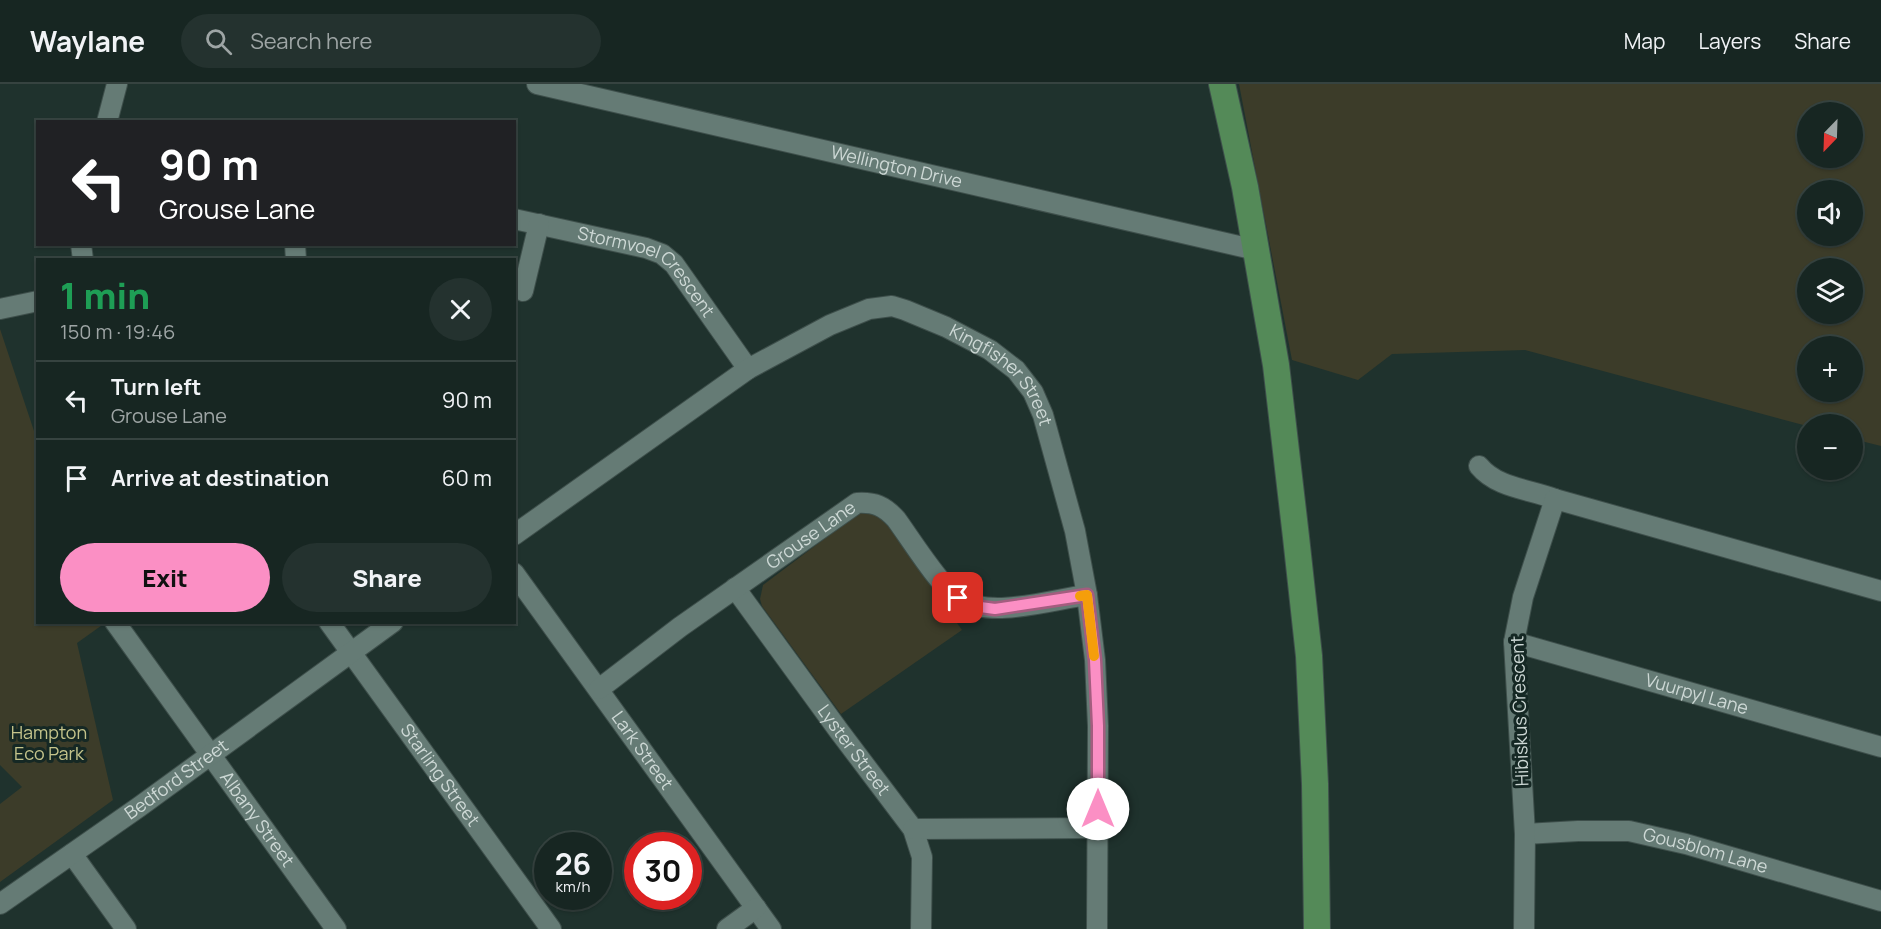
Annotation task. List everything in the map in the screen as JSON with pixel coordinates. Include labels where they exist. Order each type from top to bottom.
[{"type":"main road","points":[[1222,84],[1245,187],[1276,365],[1309,656],[1315,784],[1317,929]]},
{"type":"street","points":[[108,120],[117,84]]},
{"type":"street","name":"Wellington Drive","points":[[537,84],[1256,250]]},
{"type":"street","name":"Stormvoel Crescent","points":[[516,219],[646,248],[669,259],[748,369]]},
{"type":"street","points":[[523,291],[539,224]]},
{"type":"street","points":[[0,309],[36,301]]},
{"type":"street","name":"Kingfisher Street","points":[[516,534],[748,369],[830,325],[882,306],[905,310],[946,327],[990,350],[1016,370],[1033,392],[1043,415],[1075,531],[1087,595],[1095,660],[1098,726],[1097,929]]},
{"type":"street","points":[[1479,466],[1491,479],[1498,482],[1881,591]]},
{"type":"street","name":"Hibiskus Crescent","points":[[1524,929],[1525,834],[1514,642],[1523,597],[1555,499]]},
{"type":"street","name":"Grouse Lane","points":[[599,689],[735,588],[857,503],[875,503],[887,510],[946,587],[958,598],[973,606],[995,609],[1087,595]]},
{"type":"street","name":"Lark Street","points":[[516,576],[771,929]]},
{"type":"street","name":"Lyster Street","points":[[735,588],[838,731],[913,829],[922,857],[921,929]]},
{"type":"street","name":"Albany Street","points":[[116,624],[336,929]]},
{"type":"street","name":"Starling Street","points":[[330,624],[551,929]]},
{"type":"street","points":[[351,653],[390,624]]},
{"type":"street","name":"Vuurpyl Lane","points":[[1514,642],[1881,747]]},
{"type":"street","name":"Bedford Street","points":[[0,904],[351,653]]},
{"type":"street","points":[[913,829],[1098,828]]},
{"type":"street","name":"Gousblom Lane","points":[[1525,834],[1629,831],[1686,844],[1881,901]]},
{"type":"street","points":[[72,854],[126,929]]},
{"type":"street","points":[[727,929],[756,908]]},
{"type":"green space","points":[[1239,84],[1881,84],[1881,446],[1863,442],[1863,414],[1797,414],[1797,423],[1525,350],[1392,354],[1358,380],[1292,360]]},
{"type":"green space","name":"Hampton Eco Park","points":[[0,329],[36,437],[36,624],[104,624],[77,643],[113,800],[0,882],[0,804],[22,787],[0,765]]},
{"type":"green space","points":[[860,512],[880,514],[962,630],[841,714],[762,606],[760,599],[763,585]]},
{"type":"slow traffic","points":[[1080,596],[1087,595],[1094,656]]},
{"type":"route","points":[[958,598],[973,606],[995,609],[1087,595],[1095,660],[1098,809]]}]
